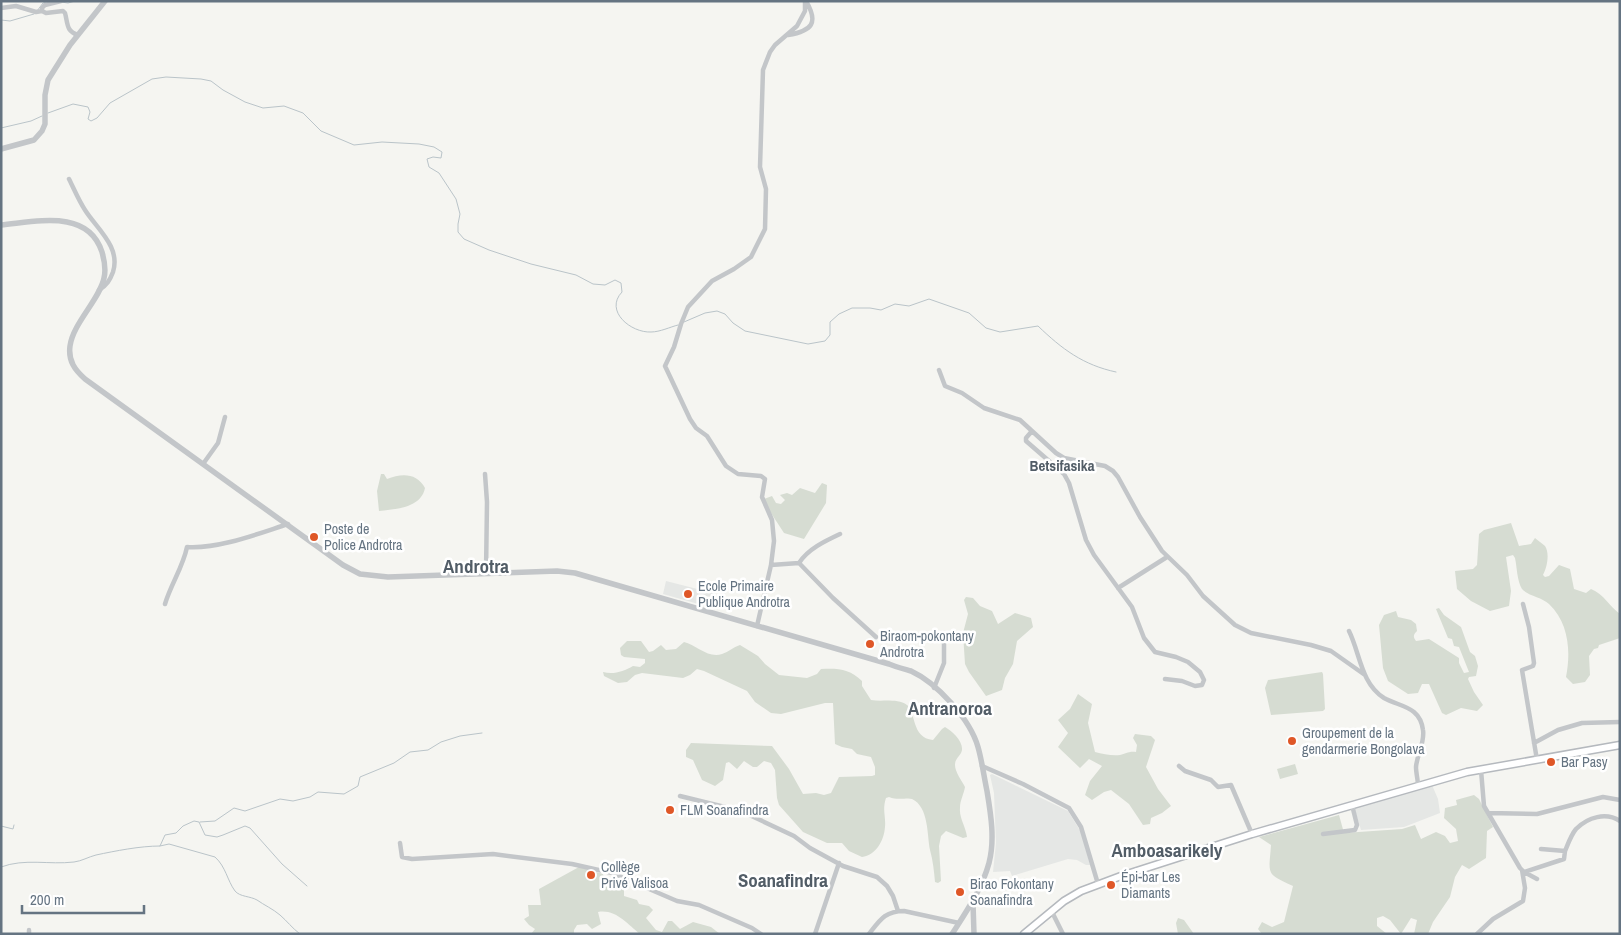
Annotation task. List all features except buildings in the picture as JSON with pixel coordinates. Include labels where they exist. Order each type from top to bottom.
[{"type":"main road","points":[[1024,934],[1064,901],[1098,884],[1252,834],[1467,772],[1620,745]]},
{"type":"street","points":[[42,11],[45,5],[61,1]]},
{"type":"street","points":[[1,149],[34,140],[42,131],[48,80],[105,1]]},
{"type":"street","points":[[786,35],[801,33],[813,21],[813,16],[805,1]]},
{"type":"street","points":[[757,626],[772,565],[774,540],[772,520],[762,497],[765,479],[761,476],[738,474],[726,466],[707,436],[696,428],[690,419],[665,366],[688,307],[712,281],[751,257],[764,229],[766,189],[760,166],[763,70],[775,45],[797,26],[806,11],[805,1]]},
{"type":"street","points":[[1,8],[16,6],[46,13],[63,11],[69,31],[78,36]]},
{"type":"street","points":[[69,179],[85,210],[112,247],[116,263],[107,286],[98,291]]},
{"type":"street","points":[[1,225],[61,221],[75,223],[89,231],[99,244],[104,259],[104,278],[74,333],[70,346],[70,360],[75,370],[85,380],[343,565],[360,574],[388,577],[558,571],[575,573],[911,672],[934,688],[948,699],[967,723],[978,746],[990,811],[992,838],[989,862],[972,903],[953,932]]},
{"type":"street","points":[[939,370],[945,386],[962,393],[984,408],[1020,420],[1064,458],[1105,466],[1113,471],[1162,551],[1187,575],[1203,596],[1235,625],[1251,634],[1310,645],[1331,651],[1365,675],[1384,698],[1412,710],[1420,719],[1423,730],[1422,745],[1416,767],[1418,786]]},
{"type":"street","points":[[203,464],[218,443],[225,417]]},
{"type":"street","points":[[1032,431],[1026,438],[1026,441],[1064,474],[1069,483],[1086,540],[1094,555],[1132,607],[1144,638],[1155,652],[1176,656],[1188,662],[1200,672],[1204,680],[1202,685],[1195,686],[1182,681],[1165,679]]},
{"type":"street","points":[[485,474],[487,502],[486,573]]},
{"type":"street","points":[[165,604],[184,560],[187,546],[201,548],[246,538],[288,524]]},
{"type":"street","points":[[798,563],[802,557],[823,542],[840,534]]},
{"type":"street","points":[[1118,588],[1167,556]]},
{"type":"street","points":[[772,565],[798,563],[876,637]]},
{"type":"street","points":[[1523,604],[1529,627],[1534,663],[1533,666],[1522,670],[1537,760]]},
{"type":"street","points":[[1349,631],[1354,640],[1365,675]]},
{"type":"street","points":[[934,688],[944,663],[944,640]]},
{"type":"street","points":[[1534,743],[1558,730],[1582,722],[1620,722]]},
{"type":"street","points":[[982,766],[1023,784],[1069,808],[1082,827],[1098,884]]},
{"type":"street","points":[[1179,766],[1185,771],[1211,780],[1218,787],[1231,785],[1252,834]]},
{"type":"street","points":[[1477,934],[1492,919],[1523,901],[1525,888],[1523,871],[1484,806],[1481,770]]},
{"type":"street","points":[[680,796],[741,811],[794,836],[810,848],[839,863],[877,878],[887,886],[898,911]]},
{"type":"street","points":[[1489,813],[1537,814],[1603,797],[1620,800]]},
{"type":"street","points":[[1323,834],[1355,830],[1357,825],[1352,805]]},
{"type":"street","points":[[1523,871],[1564,859],[1575,831],[1587,822],[1605,815],[1612,816],[1620,821]]},
{"type":"street","points":[[400,842],[402,857],[412,859],[492,854],[572,864],[612,873],[677,901],[699,905],[718,912],[761,934]]},
{"type":"street","points":[[1541,849],[1566,851]]},
{"type":"street","points":[[815,934],[839,863]]},
{"type":"street","points":[[1523,871],[1537,880]]},
{"type":"street","points":[[972,903],[974,934]]},
{"type":"street","points":[[869,934],[884,916],[890,912],[898,911],[959,923]]},
{"type":"street","points":[[1052,912],[1063,934]]},
{"type":"shaded area","points":[[381,474],[384,474],[387,479],[404,475],[418,479],[425,488],[423,495],[413,504],[379,511],[377,491]]},
{"type":"shaded area","points":[[822,483],[827,485],[826,503],[804,539],[784,533],[764,499],[772,496],[776,503],[781,504],[785,500],[780,495],[787,493],[792,495],[800,488],[815,493]]},
{"type":"shaded area","points":[[1511,523],[1519,546],[1531,544],[1535,538],[1547,549],[1547,565],[1543,575],[1545,577],[1549,576],[1559,565],[1570,569],[1574,589],[1586,593],[1591,589],[1596,591],[1620,614],[1620,638],[1599,645],[1598,648],[1594,649],[1589,656],[1590,675],[1585,682],[1573,684],[1566,677],[1568,648],[1561,620],[1549,604],[1522,589],[1513,555],[1506,557],[1511,591],[1509,606],[1490,611],[1471,601],[1457,589],[1455,571],[1473,569],[1477,565],[1479,534],[1484,530]]},
{"type":"shaded area","name":"Ecole Primaire Publique Androtra","points":[[666,581],[713,593],[709,607],[663,594]]},
{"type":"shaded area","points":[[966,597],[973,598],[980,606],[992,611],[998,624],[1015,613],[1031,618],[1033,627],[1017,641],[1013,664],[1005,678],[1002,690],[986,696],[965,664],[963,633],[968,614],[964,600]]},
{"type":"shaded area","points":[[1439,608],[1444,615],[1461,627],[1470,652],[1475,656],[1478,666],[1476,676],[1469,677],[1468,679],[1483,705],[1477,711],[1461,708],[1446,715],[1442,713],[1429,684],[1422,684],[1418,693],[1408,694],[1388,681],[1383,668],[1379,625],[1384,615],[1396,611],[1398,617],[1411,620],[1416,624],[1417,631],[1414,638],[1416,641],[1429,639],[1459,658],[1459,663],[1464,673],[1469,672],[1459,647],[1454,646],[1452,639],[1448,638],[1436,609]]},
{"type":"shaded area","points":[[627,641],[641,641],[649,652],[661,645],[666,650],[676,649],[684,642],[712,655],[724,653],[740,645],[758,656],[779,675],[807,678],[817,674],[821,669],[843,670],[853,674],[862,681],[862,686],[871,700],[894,701],[907,705],[912,713],[917,730],[926,738],[933,740],[945,727],[951,731],[962,747],[955,768],[965,787],[960,812],[967,837],[963,838],[946,831],[941,836],[939,846],[941,881],[935,882],[926,822],[922,808],[912,799],[886,798],[883,837],[875,850],[862,857],[849,851],[842,843],[827,843],[803,832],[779,805],[775,770],[771,763],[764,761],[757,767],[753,767],[744,761],[737,769],[729,762],[726,763],[723,780],[715,786],[702,780],[693,760],[686,757],[686,750],[691,743],[772,746],[789,769],[803,794],[816,793],[824,795],[831,793],[839,777],[875,775],[875,767],[871,757],[857,754],[852,749],[835,744],[833,703],[825,703],[781,714],[771,713],[755,702],[747,691],[697,669],[683,678],[642,673],[635,675],[627,682],[618,683],[604,676],[603,672],[619,672],[633,666],[640,667],[645,663],[645,659],[621,655],[620,648]]},
{"type":"shaded area","points":[[1322,672],[1325,709],[1323,711],[1271,715],[1265,688],[1268,680]]},
{"type":"shaded area","points":[[1078,694],[1092,704],[1088,723],[1095,752],[1108,755],[1122,755],[1136,752],[1137,745],[1133,738],[1135,734],[1151,736],[1155,740],[1146,767],[1158,789],[1171,806],[1151,818],[1150,824],[1143,825],[1129,804],[1111,790],[1092,800],[1085,795],[1090,781],[1102,766],[1089,759],[1080,768],[1058,747],[1068,733],[1058,720],[1070,709]]},
{"type":"shaded area","points":[[1295,764],[1298,774],[1280,779],[1277,769]]},
{"type":"shaded area","points":[[992,774],[1068,811],[1081,832],[1090,865],[1068,859],[1012,876],[1010,871],[993,872],[996,843],[994,793],[990,775]]},
{"type":"shaded area","points":[[1432,785],[1438,799],[1440,813],[1404,827],[1361,830],[1354,807]]},
{"type":"shaded area","points":[[1474,795],[1479,799],[1493,827],[1487,831],[1486,858],[1469,869],[1462,865],[1455,877],[1450,897],[1433,922],[1428,934],[1414,934],[1417,920],[1411,918],[1401,934],[1390,920],[1383,916],[1377,918],[1377,926],[1387,934],[1262,934],[1258,929],[1262,922],[1272,927],[1284,922],[1293,886],[1273,875],[1270,868],[1271,845],[1259,837],[1339,815],[1344,833],[1402,829],[1415,825],[1421,839],[1436,832],[1445,836],[1450,843],[1458,841],[1456,829],[1444,818],[1445,808],[1457,805],[1456,800]]},
{"type":"shaded area","points":[[579,867],[603,874],[614,890],[618,885],[624,888],[624,896],[637,900],[639,904],[649,906],[653,910],[646,918],[656,930],[662,932],[668,921],[672,921],[680,929],[693,922],[711,927],[720,934],[640,934],[616,915],[598,912],[601,924],[592,929],[587,924],[577,925],[574,934],[531,934],[535,929],[524,919],[529,916],[528,905],[541,905],[539,889]]},
{"type":"shaded area","points":[[1178,918],[1184,920],[1194,934],[1178,934],[1176,923]]},
{"type":"waterway","points":[[37,11],[43,3],[50,1]]},
{"type":"waterway","points":[[61,2],[75,1]]},
{"type":"waterway","points":[[1,20],[10,21],[34,14]]},
{"type":"waterway","points":[[48,113],[73,104],[88,107],[90,112],[88,119],[91,121],[97,118],[110,103],[152,79],[166,77],[201,79],[211,81],[245,102],[263,108],[284,106],[303,113],[321,131],[354,145],[382,142],[419,144],[434,147],[442,152],[441,158],[433,157],[427,159],[429,167],[439,173],[456,199],[460,214],[458,232],[464,239],[489,250],[531,264],[576,275],[593,284],[605,285],[615,280],[621,283],[622,292],[617,299],[616,306],[618,313],[622,320],[636,329],[654,332],[678,325]]},
{"type":"waterway","points":[[1,128],[31,121],[42,116]]},
{"type":"waterway","points":[[684,322],[705,313],[717,311],[725,314],[733,323],[745,331],[808,344],[825,341],[830,335],[830,322],[839,314],[852,308],[881,310],[895,304],[909,306],[929,299],[969,313],[986,328],[1000,332],[1038,326],[1074,355],[1093,365],[1116,372]]},
{"type":"waterway","points":[[200,822],[215,821],[234,808],[245,811],[280,799],[293,801],[310,797],[318,792],[344,794],[358,786],[360,777],[394,763],[410,752],[428,750],[441,742],[460,736],[482,733]]},
{"type":"waterway","points":[[1,867],[28,862],[74,862],[119,850],[160,846],[165,835],[176,833],[183,826],[194,821],[199,822],[205,835],[217,837],[245,826],[250,828],[282,864],[307,886]]},
{"type":"waterway","points":[[1,826],[13,829],[14,825]]},
{"type":"waterway","points":[[160,846],[169,844],[215,857],[222,865],[232,887],[237,893],[257,900],[274,911],[300,934]]},
{"type":"place","name":"Poste de Police Androtra","points":[[314,537]]},
{"type":"place","name":"Ecole Primaire Publique Androtra","points":[[688,594]]},
{"type":"place","name":"Biraom-pokontany Androtra","points":[[870,644]]},
{"type":"place","name":"Groupement de la gendarmerie Bongolava","points":[[1292,741]]},
{"type":"place","name":"Bar Pasy","points":[[1551,762]]},
{"type":"place","name":"FLM Soanafindra","points":[[670,810]]},
{"type":"place","name":"Collège Privé Valisoa","points":[[591,875]]},
{"type":"place","name":"Épi-bar Les Diamants","points":[[1111,885]]},
{"type":"place","name":"Birao Fokontany Soanafindra","points":[[960,892]]},
{"type":"district","name":"Betsifasika","points":[[1062,465]]},
{"type":"district","name":"Androtra","points":[[476,566]]},
{"type":"district","name":"Antranoroa","points":[[950,708]]},
{"type":"district","name":"Amboasarikely","points":[[1167,850]]},
{"type":"district","name":"Soanafindra","points":[[783,880]]}]
